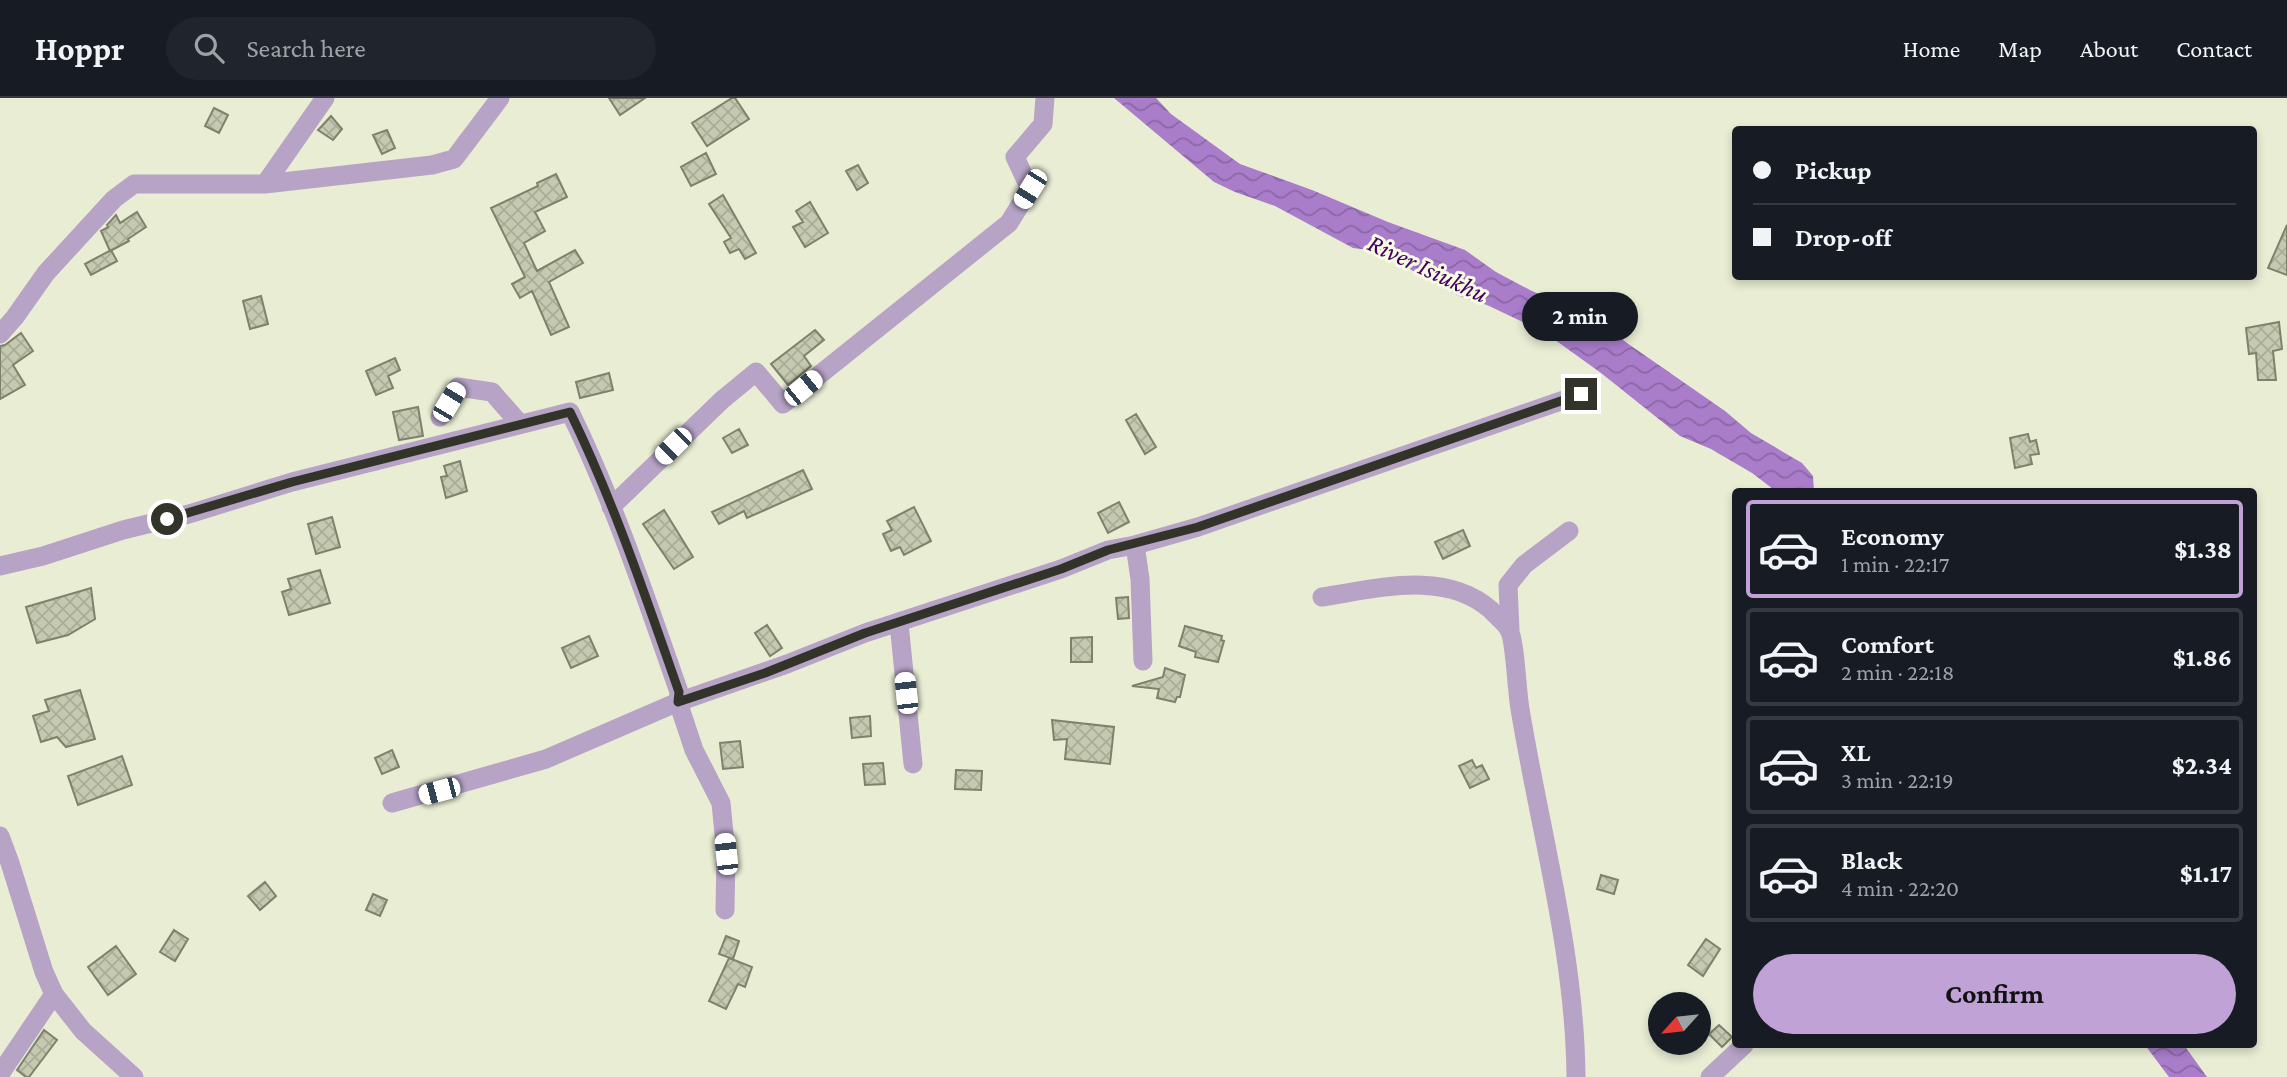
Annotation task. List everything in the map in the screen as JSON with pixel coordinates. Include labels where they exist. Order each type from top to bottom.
[{"type":"street","points":[[265,184],[325,98]]},
{"type":"street","points":[[0,334],[46,273],[114,199],[134,184],[265,184],[432,165],[454,159],[500,98]]},
{"type":"street","points":[[611,507],[722,400],[756,372],[783,404],[1009,223],[1030,189],[1015,157],[1043,124],[1045,98]]},
{"type":"street","points":[[440,417],[458,387],[492,392],[520,424]]},
{"type":"street","points":[[393,803],[546,759],[678,702],[865,633],[1061,569],[1108,550],[1198,527],[1581,394]]},
{"type":"street","points":[[0,566],[43,556],[123,530],[189,514],[292,482],[570,412],[591,455],[679,692],[678,702],[694,750],[720,803],[726,854],[725,909]]},
{"type":"street","points":[[1569,531],[1524,565],[1508,585],[1519,706],[1563,937],[1576,1026],[1576,1077]]},
{"type":"street","points":[[1135,545],[1140,579],[1143,661]]},
{"type":"street","points":[[1322,597],[1402,585],[1446,588],[1468,596],[1489,609],[1510,630]]},
{"type":"street","points":[[899,623],[913,764]]},
{"type":"street","points":[[0,836],[44,972],[54,994],[83,1031],[134,1077]]},
{"type":"street","points":[[0,1074],[54,994]]},
{"type":"street","points":[[1710,1077],[1741,1048]]},
{"type":"water","name":"River Isiukhu","points":[[1114,98],[1156,98],[1171,114],[1240,164],[1465,250],[1496,272],[1602,323],[1725,411],[1751,433],[1802,463],[1813,476],[1814,488],[1772,488],[1711,449],[1680,436],[1544,332],[1487,305],[1459,296],[1377,251],[1353,248],[1275,206],[1214,182]]},
{"type":"water","points":[[2147,1048],[2186,1048],[2207,1077],[2169,1077]]},
{"type":"building","points":[[609,98],[645,98],[620,115]]},
{"type":"building","points":[[735,98],[749,119],[707,146],[692,123]]},
{"type":"building","points":[[214,108],[228,115],[219,133],[205,126]]},
{"type":"building","points":[[331,116],[342,129],[333,140],[318,130]]},
{"type":"building","points":[[387,130],[395,148],[382,154],[373,135]]},
{"type":"building","points":[[706,153],[716,174],[691,186],[681,167]]},
{"type":"building","points":[[858,165],[868,183],[857,190],[846,171]]},
{"type":"building","points":[[556,174],[567,197],[535,212],[545,231],[524,243],[537,271],[575,250],[583,263],[549,282],[569,327],[551,335],[532,291],[520,298],[512,284],[525,277],[491,208],[538,186],[537,183]]},
{"type":"building","points":[[723,195],[756,253],[745,259],[739,249],[730,253],[724,242],[731,238],[709,204]]},
{"type":"building","points":[[810,202],[828,233],[805,247],[793,227],[803,222],[796,211]]},
{"type":"building","points":[[137,212],[146,227],[128,239],[129,241],[110,251],[101,231],[108,227],[116,215],[120,223]]},
{"type":"building","points":[[2287,225],[2287,275],[2268,268]]},
{"type":"building","points":[[111,250],[117,261],[91,275],[85,264]]},
{"type":"building","points":[[261,296],[268,324],[250,329],[243,301]]},
{"type":"building","points":[[2279,322],[2282,349],[2273,351],[2276,380],[2258,380],[2256,353],[2249,354],[2246,328]]},
{"type":"building","points":[[815,330],[824,340],[804,356],[811,366],[788,385],[771,364]]},
{"type":"building","points":[[21,333],[33,351],[13,365],[25,385],[0,399],[0,346]]},
{"type":"building","points":[[395,358],[400,370],[388,376],[393,388],[376,395],[366,371]]},
{"type":"building","points":[[609,373],[613,390],[580,398],[576,382]]},
{"type":"building","points":[[418,407],[423,436],[399,440],[393,412]]},
{"type":"building","points":[[1136,414],[1156,447],[1145,454],[1126,420]]},
{"type":"building","points":[[739,429],[748,445],[732,453],[723,438]]},
{"type":"building","points":[[2028,434],[2030,442],[2036,440],[2039,454],[2030,455],[2032,464],[2015,468],[2010,438]]},
{"type":"building","points":[[460,461],[467,491],[446,498],[441,477],[447,476],[444,466]]},
{"type":"building","points":[[803,470],[812,489],[747,518],[744,511],[719,524],[712,512]]},
{"type":"building","points":[[1119,502],[1129,522],[1108,533],[1098,513]]},
{"type":"building","points":[[914,507],[931,541],[904,555],[900,547],[891,551],[883,534],[892,530],[887,521]]},
{"type":"building","points":[[664,510],[693,557],[674,569],[643,524]]},
{"type":"building","points":[[332,517],[340,547],[316,554],[308,524]]},
{"type":"building","points":[[1463,530],[1470,546],[1443,559],[1435,542]]},
{"type":"building","points":[[320,570],[330,603],[289,615],[282,592],[291,589],[288,579]]},
{"type":"building","points":[[91,588],[95,619],[68,635],[37,643],[26,607]]},
{"type":"building","points":[[1128,597],[1129,618],[1118,619],[1116,598]]},
{"type":"building","points":[[767,625],[782,648],[770,656],[755,633]]},
{"type":"building","points":[[1185,626],[1222,636],[1221,640],[1224,641],[1218,662],[1195,657],[1196,652],[1179,646]]},
{"type":"building","points":[[589,636],[598,656],[571,668],[562,648]]},
{"type":"building","points":[[1092,637],[1092,662],[1071,662],[1071,638]]},
{"type":"building","points":[[1165,668],[1185,675],[1180,697],[1177,697],[1175,702],[1157,698],[1159,689],[1132,686],[1163,677]]},
{"type":"building","points":[[80,690],[95,739],[66,747],[57,737],[41,742],[33,716],[49,711],[45,700]]},
{"type":"building","points":[[870,716],[871,736],[852,738],[850,718]]},
{"type":"building","points":[[1052,720],[1114,727],[1110,764],[1065,759],[1067,739],[1054,740]]},
{"type":"building","points":[[740,741],[743,767],[723,769],[720,743]]},
{"type":"building","points":[[392,750],[399,767],[382,774],[375,758]]},
{"type":"building","points":[[122,756],[132,785],[78,805],[68,776]]},
{"type":"building","points":[[1472,760],[1476,768],[1482,765],[1489,779],[1470,788],[1459,766]]},
{"type":"building","points":[[883,763],[885,784],[865,785],[863,764]]},
{"type":"building","points":[[956,770],[982,771],[981,790],[955,789]]},
{"type":"building","points":[[1601,875],[1618,880],[1614,894],[1597,889]]},
{"type":"building","points":[[265,882],[276,896],[260,910],[248,896]]},
{"type":"building","points":[[373,894],[387,900],[380,916],[366,910]]},
{"type":"building","points":[[174,930],[188,939],[175,961],[160,952]]},
{"type":"building","points":[[726,936],[739,941],[733,959],[719,954]]},
{"type":"building","points":[[1706,939],[1720,949],[1703,976],[1688,965]]},
{"type":"building","points":[[116,946],[136,974],[108,995],[88,967]]},
{"type":"building","points":[[729,958],[752,967],[745,987],[738,984],[726,1009],[709,1001]]},
{"type":"building","points":[[1719,1025],[1732,1037],[1722,1047],[1712,1037],[1712,1031]]},
{"type":"building","points":[[44,1030],[57,1040],[29,1077],[26,1077],[17,1070]]},
{"type":"route","points":[[167,519],[292,482],[570,412],[591,455],[650,609],[679,692],[678,702],[765,673],[865,633],[1061,569],[1108,550],[1198,527],[1581,394]]}]
